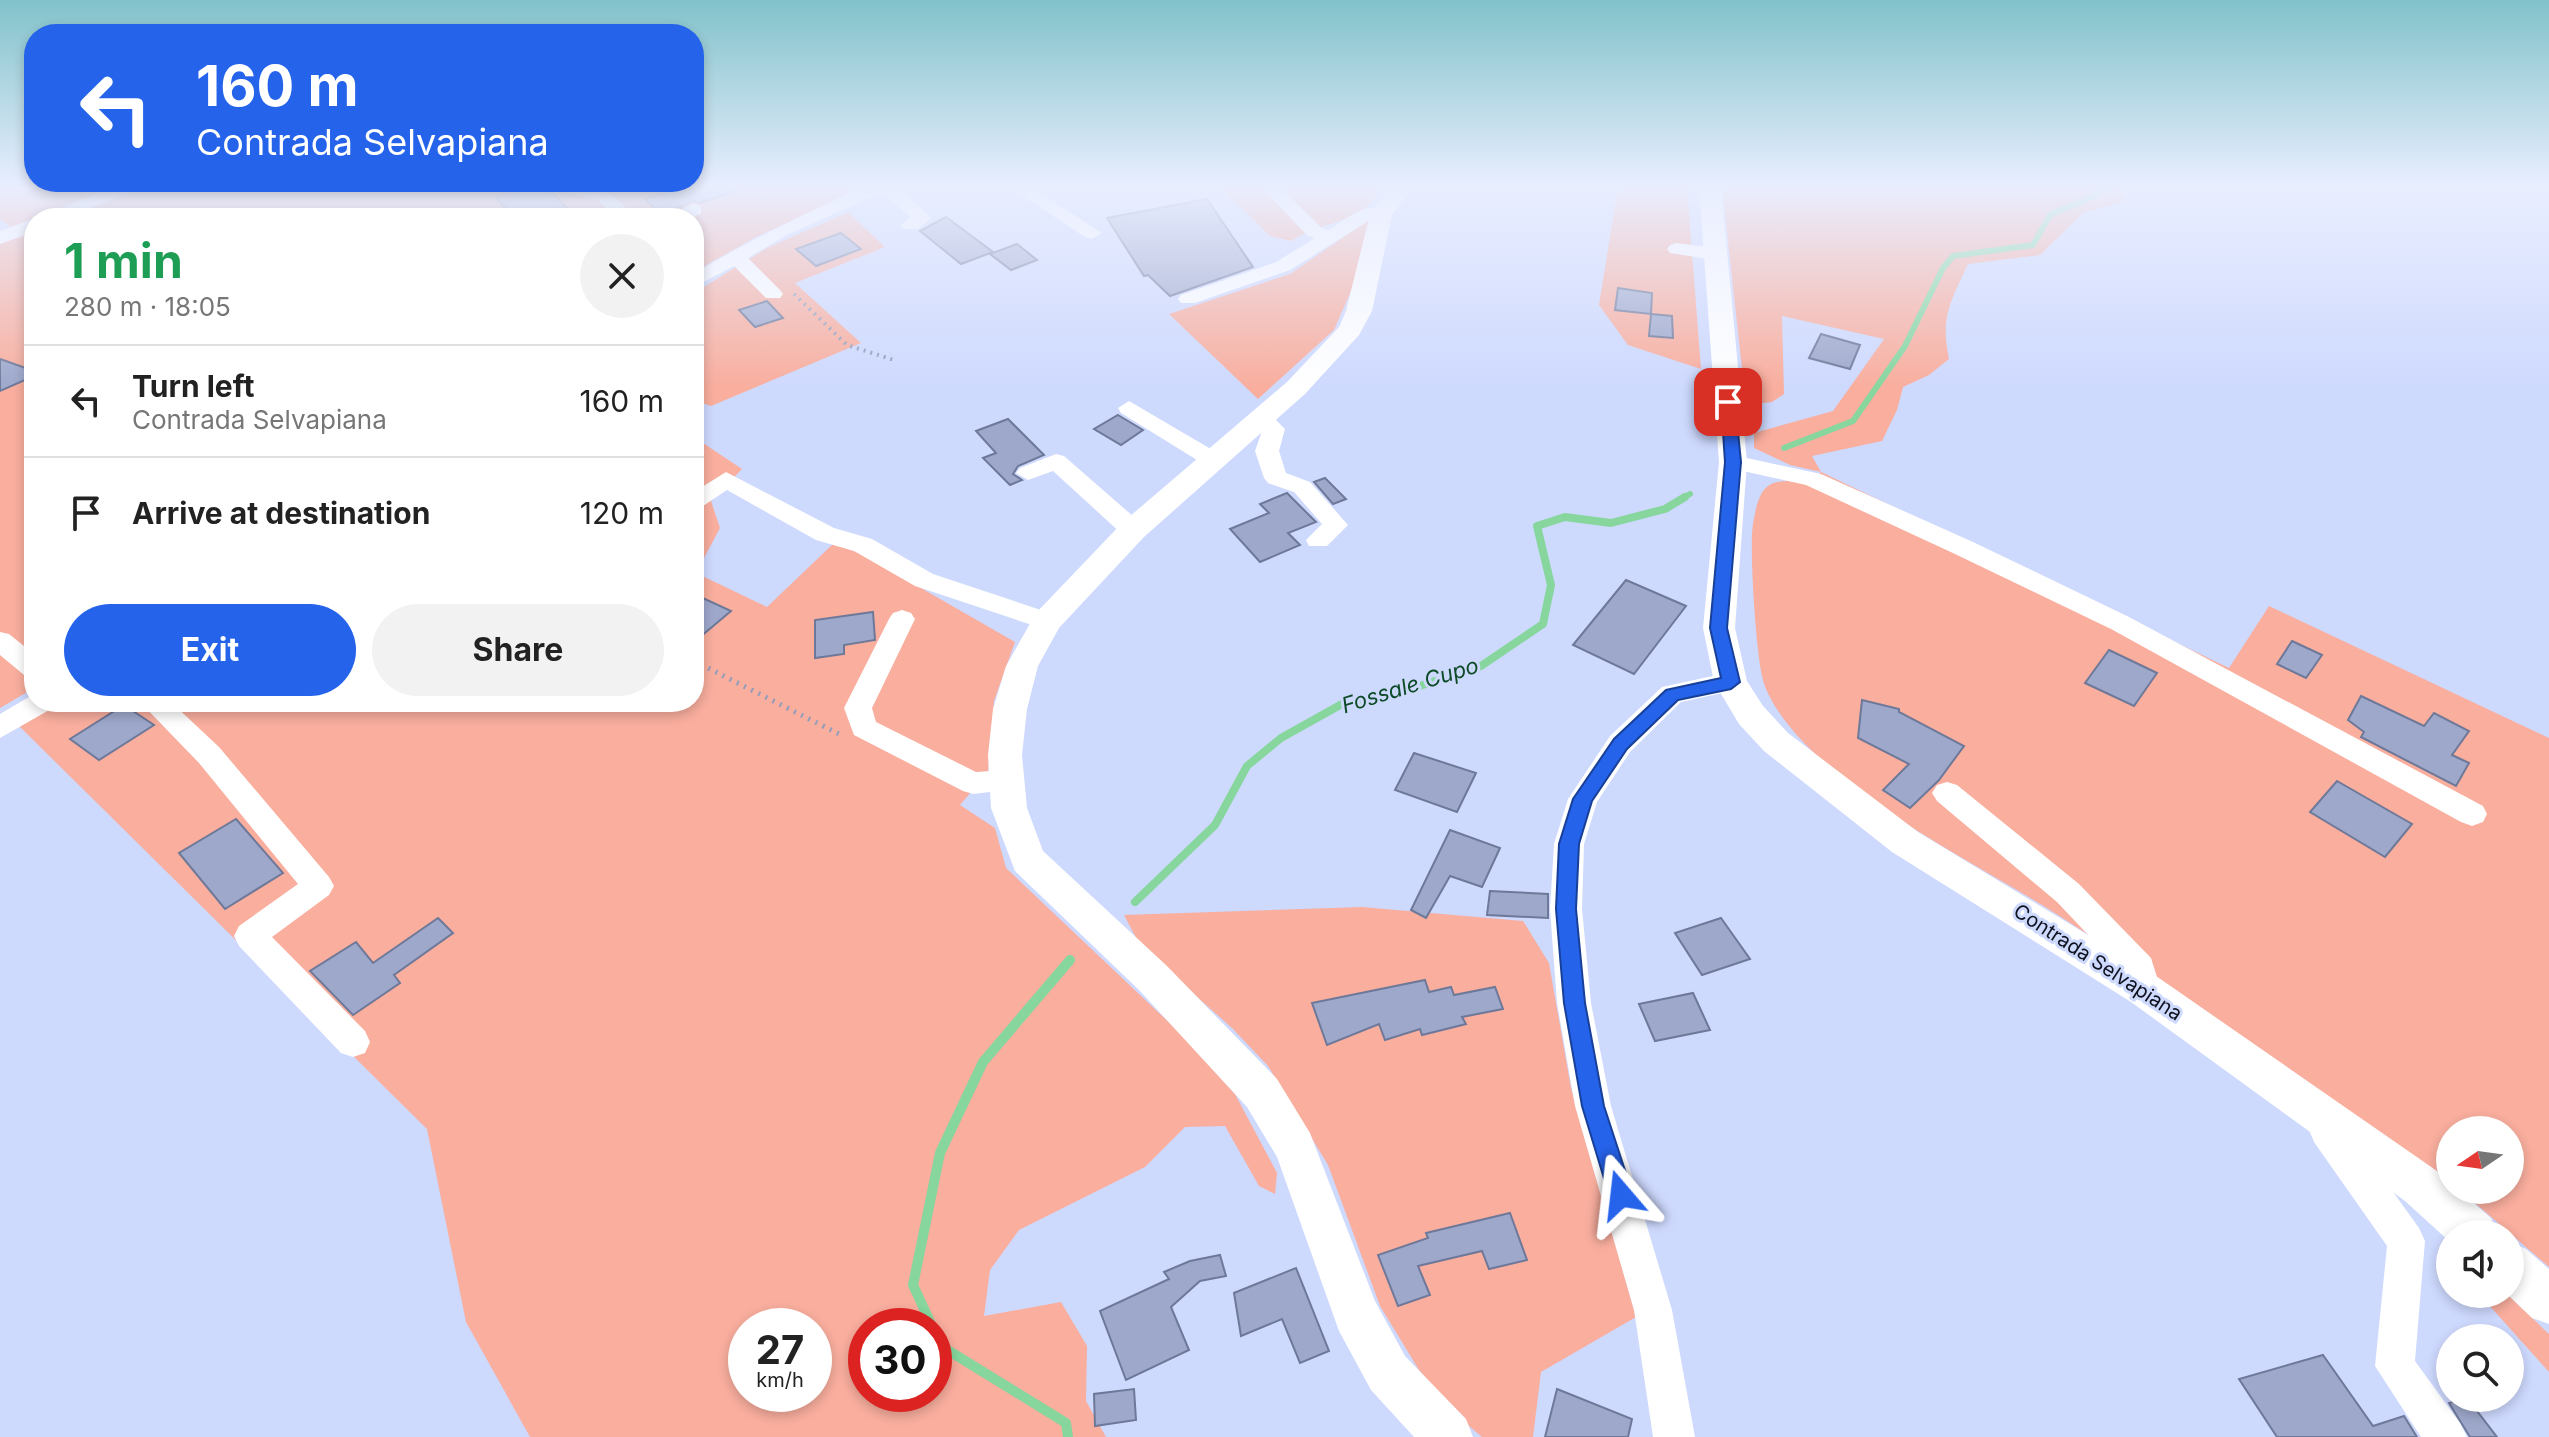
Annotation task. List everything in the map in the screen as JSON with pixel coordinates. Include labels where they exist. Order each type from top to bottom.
[{"type":"main road","points":[[1376,254],[1350,330],[1296,388],[1133,530],[1047,621],[1022,666],[1010,709],[1006,781],[1009,808],[1028,860],[1153,978],[1262,1093],[1295,1148],[1356,1314],[1388,1373],[1448,1437]]},
{"type":"main road","name":"Contrada Selvapiana","points":[[1715,254],[1733,462],[1719,628],[1731,682],[1751,715],[1776,742],[1905,842],[2145,990],[2421,1186],[2459,1220]]},
{"type":"main road","points":[[2524,1278],[2549,1301]]},
{"type":"street","points":[[704,268],[738,254]]},
{"type":"street","points":[[1188,299],[1283,266],[1303,254]]},
{"type":"street","points":[[735,256],[782,293]]},
{"type":"street","points":[[1129,408],[1213,460]]},
{"type":"street","points":[[1261,418],[1274,429],[1267,451],[1276,478],[1302,487],[1336,525],[1318,540]]},
{"type":"street","points":[[1028,473],[1056,461],[1133,530]]},
{"type":"street","points":[[1733,462],[1813,479],[1964,548],[2120,623],[2472,814]]},
{"type":"street","points":[[704,496],[726,479],[825,534],[863,545],[924,580],[1047,621]]},
{"type":"street","points":[[902,619],[858,708],[864,728],[973,783],[1006,781]]},
{"type":"street","points":[[0,641],[24,660]]},
{"type":"street","points":[[1674,1437],[1653,1310],[1593,1106],[1574,1003],[1566,909],[1569,844],[1583,799],[1620,744],[1672,694],[1731,682]]},
{"type":"street","points":[[0,727],[25,712]]},
{"type":"street","points":[[164,712],[209,755],[318,886],[250,936],[353,1042]]},
{"type":"street","points":[[1947,793],[2068,893],[2140,968],[2145,990]]},
{"type":"street","points":[[2311,1107],[2406,1241],[2395,1366],[2446,1437]]},
{"type":"path","points":[[782,293],[847,345],[894,360]]},
{"type":"shaded area","points":[[0,254],[24,254],[24,694],[0,708]]},
{"type":"shaded area","points":[[704,254],[726,254],[704,266]]},
{"type":"shaded area","points":[[757,254],[867,254],[795,283],[861,343],[711,406],[704,404],[704,287]]},
{"type":"shaded area","points":[[1319,254],[1361,254],[1352,289],[1334,330],[1258,399],[1169,314],[1290,274]]},
{"type":"shaded area","points":[[1607,254],[1692,254],[1701,369],[1628,345],[1599,305]]},
{"type":"shaded area","points":[[1729,254],[2041,254],[1968,264],[1952,299],[1947,320],[1949,359],[1929,375],[1903,387],[1897,410],[1882,441],[1812,456],[1821,472],[1790,465],[1754,448],[1754,433],[1833,411],[1884,339],[1782,316],[1784,394],[1772,402],[1746,405]]},
{"type":"shaded area","points":[[704,444],[742,469],[711,501],[720,528],[704,558]]},
{"type":"shaded area","points":[[1821,472],[2229,668],[2269,606],[2549,738],[2549,1267],[2524,1245],[2524,1220],[2495,1220],[2476,1204],[2524,1204],[2524,1116],[2436,1116],[2436,1173],[2160,981],[1878,805],[1812,751],[1779,713],[1763,680],[1756,626],[1752,536],[1759,500],[1768,486],[1783,481],[1808,483]]},
{"type":"shaded area","points":[[833,544],[860,553],[1015,642],[994,701],[988,772],[960,805],[995,828],[1006,868],[1176,1029],[1235,1094],[1277,1173],[1275,1194],[1259,1186],[1225,1126],[1185,1127],[1145,1167],[1019,1230],[990,1270],[984,1316],[1061,1302],[1087,1346],[1086,1401],[1106,1437],[530,1437],[466,1322],[427,1129],[19,726],[42,712],[704,712],[704,577],[767,607]]},
{"type":"shaded area","points":[[1362,907],[1523,921],[1549,963],[1571,1088],[1636,1317],[1541,1372],[1533,1437],[1482,1437],[1455,1414],[1419,1370],[1380,1306],[1328,1165],[1268,1066],[1232,1028],[1141,947],[1124,915]]},
{"type":"shaded area","points":[[2492,1308],[2522,1308],[2549,1334],[2549,1372],[2524,1344],[2524,1324],[2506,1324]]},
{"type":"building","points":[[802,254],[848,254],[816,266]]},
{"type":"building","points":[[949,254],[988,254],[961,264]]},
{"type":"building","points":[[990,254],[1030,254],[1037,260],[1011,270]]},
{"type":"building","points":[[1130,254],[1244,254],[1253,267],[1170,296],[1148,275],[1144,276]]},
{"type":"building","points":[[1618,288],[1652,293],[1651,314],[1615,310]]},
{"type":"building","points":[[767,301],[783,318],[755,327],[739,310]]},
{"type":"building","points":[[1651,314],[1672,316],[1673,338],[1649,336]]},
{"type":"building","points":[[1821,334],[1860,345],[1850,369],[1809,358]]},
{"type":"building","points":[[0,359],[24,367],[24,380],[0,391]]},
{"type":"building","points":[[1118,415],[1143,430],[1121,445],[1094,429]]},
{"type":"building","points":[[1008,419],[1044,455],[1018,466],[1013,474],[1022,480],[1010,485],[983,458],[996,453],[976,431]]},
{"type":"building","points":[[1325,478],[1346,499],[1333,504],[1314,482]]},
{"type":"building","points":[[1287,493],[1316,522],[1288,533],[1300,545],[1260,562],[1230,529],[1269,513],[1260,504]]},
{"type":"building","points":[[1626,580],[1686,606],[1634,674],[1573,645]]},
{"type":"building","points":[[704,599],[731,611],[704,634]]},
{"type":"building","points":[[873,612],[875,640],[844,645],[844,654],[815,658],[815,620]]},
{"type":"building","points":[[2292,641],[2322,655],[2306,678],[2277,664]]},
{"type":"building","points":[[2109,650],[2157,673],[2134,706],[2085,683]]},
{"type":"building","points":[[2361,696],[2424,726],[2434,713],[2469,731],[2452,755],[2469,763],[2456,786],[2361,737],[2364,732],[2348,720]]},
{"type":"building","points":[[1862,700],[1899,709],[1899,712],[1964,746],[1939,780],[1910,808],[1883,790],[1909,764],[1858,738]]},
{"type":"building","points":[[113,712],[134,712],[154,725],[99,760],[70,739]]},
{"type":"building","points":[[1414,753],[1476,773],[1457,812],[1395,790]]},
{"type":"building","points":[[2337,781],[2412,824],[2385,857],[2310,812]]},
{"type":"building","points":[[236,819],[283,873],[225,909],[179,853]]},
{"type":"building","points":[[1450,830],[1500,848],[1482,887],[1450,876],[1426,918],[1411,910]]},
{"type":"building","points":[[1490,891],[1548,894],[1548,918],[1487,915]]},
{"type":"building","points":[[438,918],[453,933],[394,975],[400,983],[353,1015],[310,971],[356,942],[373,963]]},
{"type":"building","points":[[1721,918],[1750,959],[1702,975],[1675,933]]},
{"type":"building","points":[[1425,980],[1429,992],[1451,987],[1454,995],[1495,987],[1503,1009],[1462,1017],[1466,1024],[1422,1035],[1420,1029],[1385,1040],[1379,1024],[1327,1045],[1312,1003]]},
{"type":"building","points":[[1693,993],[1710,1030],[1655,1041],[1639,1004]]},
{"type":"building","points":[[1510,1213],[1527,1260],[1489,1269],[1482,1251],[1418,1266],[1430,1295],[1398,1306],[1378,1255],[1428,1238],[1426,1233]]},
{"type":"building","points":[[1220,1255],[1226,1276],[1200,1281],[1171,1307],[1189,1350],[1126,1380],[1100,1311],[1169,1279],[1164,1272],[1190,1261]]},
{"type":"building","points":[[1296,1268],[1329,1351],[1300,1363],[1282,1319],[1241,1336],[1234,1293]]},
{"type":"building","points":[[2323,1355],[2373,1426],[2404,1416],[2417,1437],[2277,1437],[2239,1379]]},
{"type":"building","points":[[1134,1389],[1136,1420],[1095,1426],[1094,1394]]},
{"type":"building","points":[[1557,1389],[1632,1419],[1628,1437],[1545,1437]]},
{"type":"building","points":[[2455,1412],[2478,1412],[2497,1437],[2470,1437]]},
{"type":"waterway","name":"Fossale Cupo","points":[[1784,448],[1853,421],[1905,346],[1943,268],[1953,256],[1967,254]]},
{"type":"waterway","name":"Fossale Cupo","points":[[1681,499],[1690,494]]},
{"type":"waterway","name":"Fossale Cupo","points":[[1135,902],[1215,825],[1247,766],[1281,738],[1342,704],[1398,693],[1481,666],[1543,624],[1551,585],[1537,526],[1565,517],[1611,523],[1665,509],[1685,497]]},
{"type":"waterway","name":"Fossale Cupo","points":[[924,1308],[913,1285],[940,1153],[983,1062],[1070,960]]},
{"type":"waterway","name":"Fossale Cupo","points":[[952,1353],[1066,1423],[1068,1437]]},
{"type":"route","points":[[1621,1195],[1593,1106],[1574,1003],[1566,909],[1569,844],[1583,799],[1620,744],[1672,694],[1731,682],[1719,628],[1733,462],[1728,402]]}]
